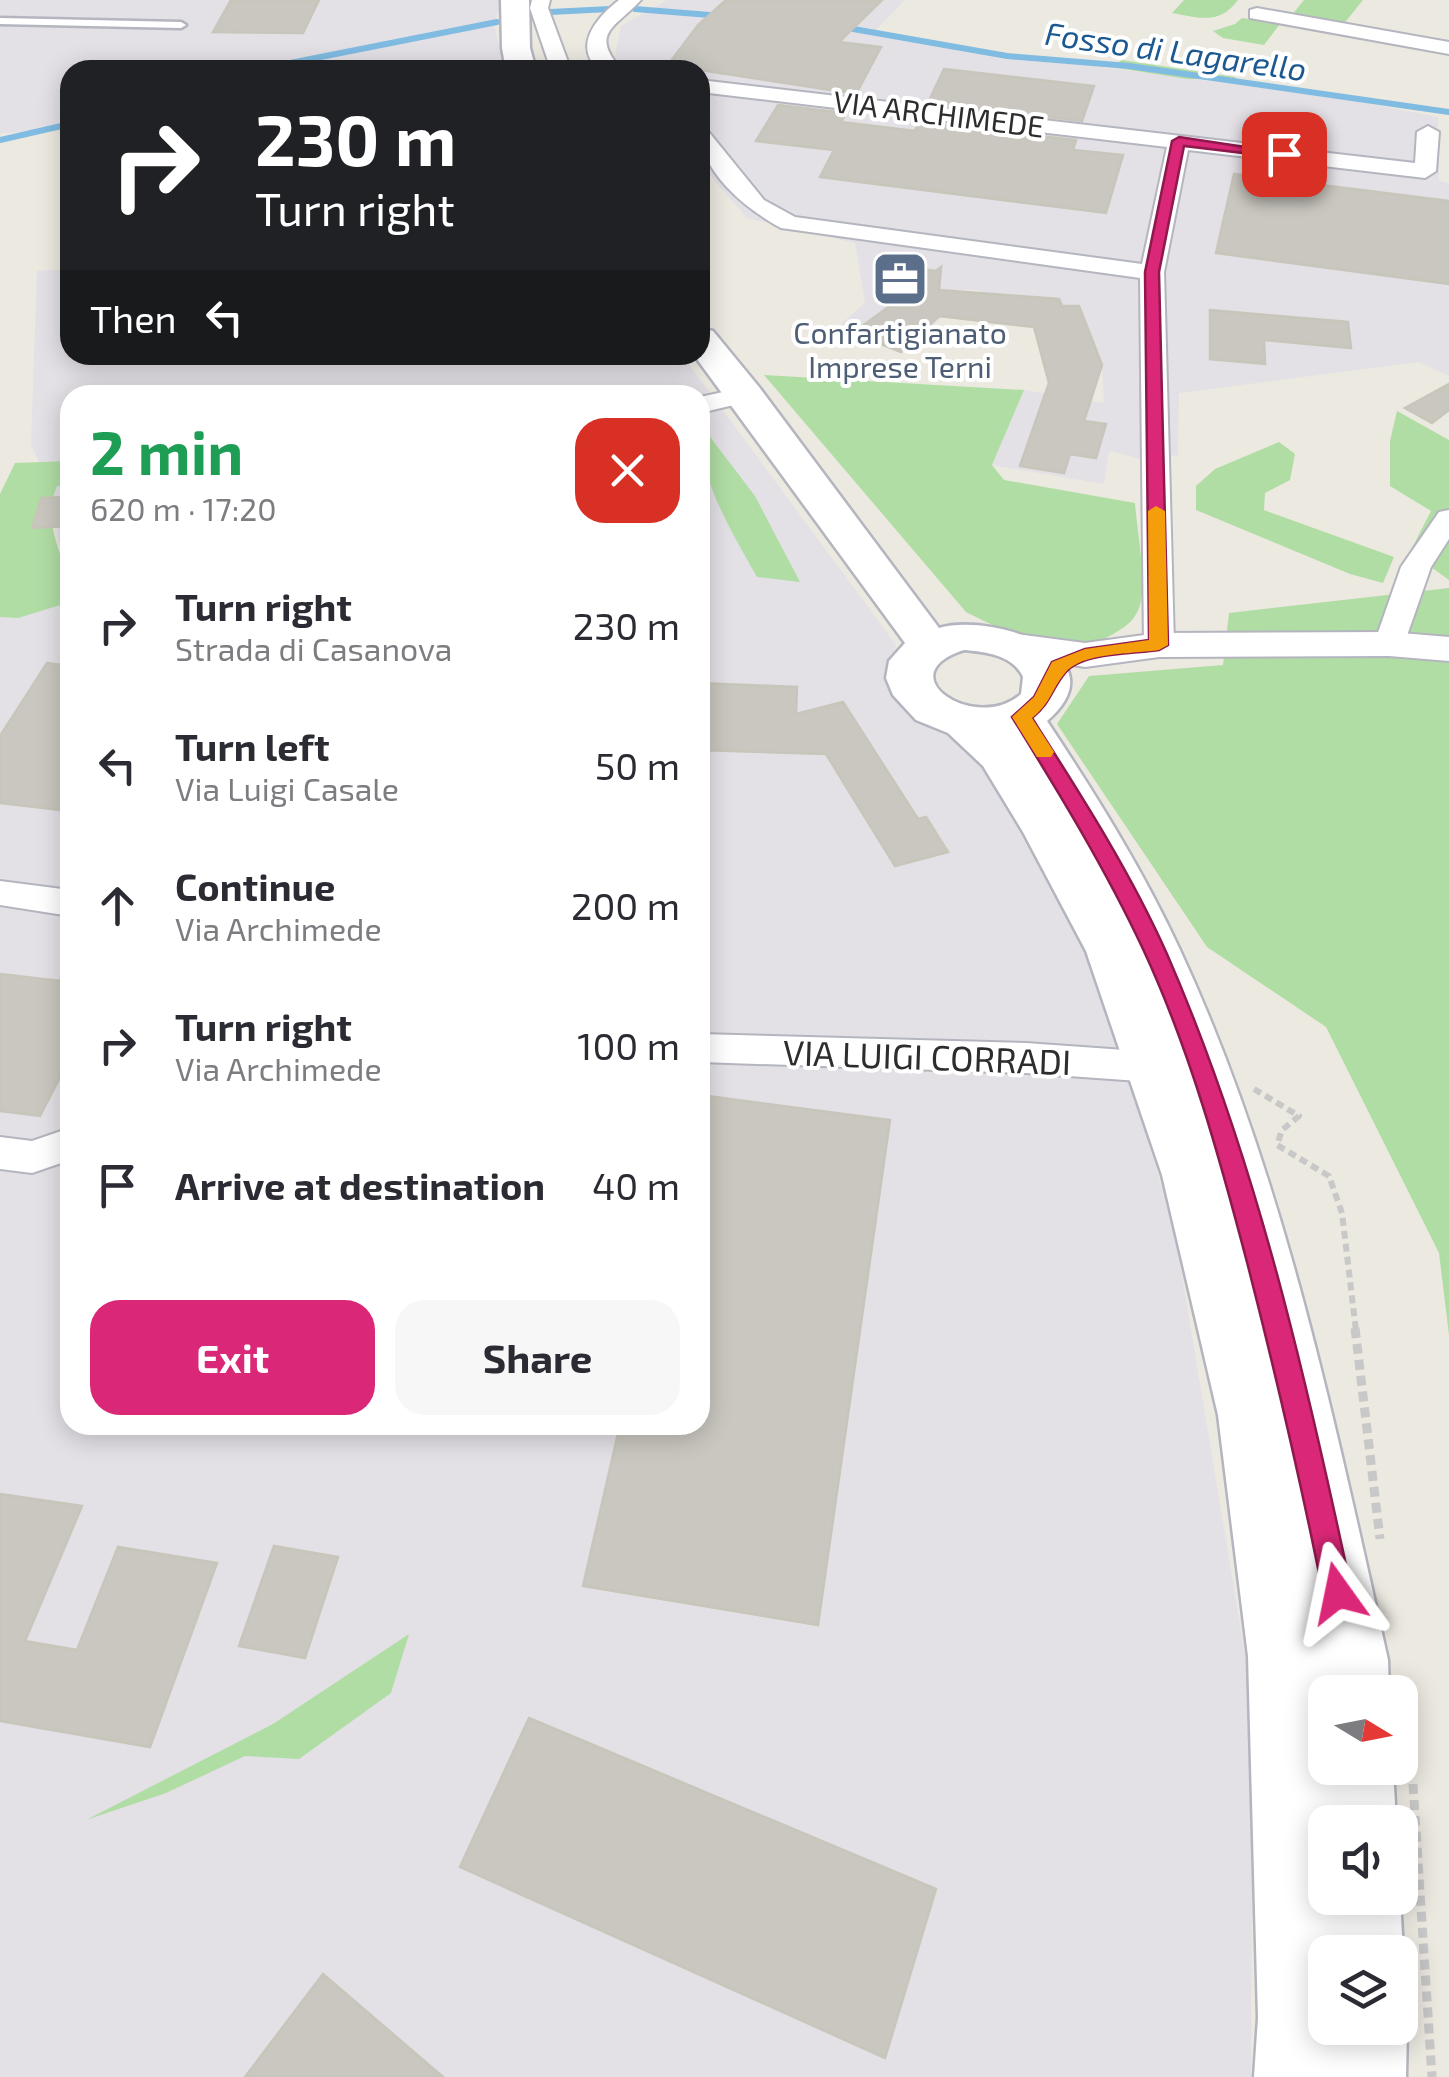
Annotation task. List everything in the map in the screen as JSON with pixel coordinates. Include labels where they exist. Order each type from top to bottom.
[{"type":"main road","points":[[515,0],[519,60]]},
{"type":"main road","points":[[710,352],[945,641]]},
{"type":"main road","points":[[1011,710],[926,708],[913,696],[907,682],[908,668],[916,655],[945,641],[999,640],[1016,646],[1040,666],[1011,710],[1000,755],[1047,830],[1112,951],[1190,1176],[1250,1415],[1282,1638],[1298,2018],[1295,2077]]},
{"type":"main road","points":[[1011,710],[1092,828],[1154,950],[1198,1056],[1237,1176],[1302,1425],[1352,1675]]},
{"type":"main road","points":[[1364,2077],[1365,2045]]},
{"type":"street","points":[[541,0],[539,8],[557,60]]},
{"type":"street","points":[[601,60],[595,50],[596,36],[632,0]]},
{"type":"street","points":[[1257,14],[1449,48]]},
{"type":"street","name":"VIA ARCHIMEDE","points":[[710,87],[1426,171],[1428,132]]},
{"type":"street","points":[[1159,645],[1152,272],[1179,141]]},
{"type":"street","points":[[710,148],[756,205],[789,222],[1152,272]]},
{"type":"street","points":[[710,404],[750,402]]},
{"type":"street","points":[[1389,644],[1416,567],[1449,518]]},
{"type":"street","points":[[1011,710],[1058,666],[1085,655],[1159,645],[1389,644],[1449,649]]},
{"type":"street","points":[[1016,646],[1085,655]]},
{"type":"street","points":[[0,893],[60,901]]},
{"type":"street","name":"VIA LUIGI CORRADI","points":[[710,1048],[1026,1058],[1153,1067]]},
{"type":"street","points":[[0,1153],[32,1157],[60,1147]]},
{"type":"lane","points":[[0,21],[181,25]]},
{"type":"shaded area","points":[[0,0],[502,0],[494,25],[503,60],[60,60],[60,131],[0,134]]},
{"type":"shaded area","points":[[667,0],[905,0],[872,34],[1003,59],[1077,64],[1334,97],[1438,117],[1439,181],[1449,183],[1449,376],[1419,362],[1179,393],[1178,455],[1144,460],[1109,451],[1104,484],[992,465],[1024,390],[1104,403],[1102,365],[1079,306],[1062,306],[1059,299],[1010,295],[1008,298],[979,295],[979,290],[945,290],[945,315],[901,351],[853,333],[823,340],[865,303],[855,243],[747,218],[710,175],[710,60],[614,60],[621,26]]},
{"type":"shaded area","points":[[60,270],[60,365],[689,365],[704,385],[60,385],[60,547],[49,483],[31,445],[37,271]]},
{"type":"shaded area","points":[[710,393],[896,645],[887,685],[917,720],[976,752],[1103,986],[1175,1233],[1253,1703],[1251,2077],[0,2077],[0,599],[60,599],[60,1435],[710,1435]]},
{"type":"green space","points":[[1184,0],[1238,0],[1224,13],[1209,18],[1172,13]]},
{"type":"green space","points":[[1304,0],[1363,0],[1343,25],[1291,16]]},
{"type":"green space","points":[[1242,18],[1280,24],[1264,45],[1223,38],[1213,31]]},
{"type":"green space","points":[[1122,60],[1236,79],[1187,79],[1111,67]]},
{"type":"green space","points":[[764,375],[1024,390],[992,465],[1004,480],[1135,503],[1142,582],[1136,614],[1123,628],[1097,641],[1059,645],[1020,636],[966,612]]},
{"type":"green space","points":[[1397,411],[1449,440],[1449,580],[1410,552],[1431,511],[1390,486],[1390,441]]},
{"type":"green space","points":[[710,437],[755,496],[800,582],[757,577],[712,488]]},
{"type":"green space","points":[[1279,442],[1295,454],[1290,480],[1265,493],[1264,510],[1394,557],[1383,583],[1350,574],[1196,510],[1196,486],[1215,469]]},
{"type":"green space","points":[[60,461],[60,486],[52,501],[51,516],[60,555],[60,605],[18,618],[0,617],[0,494],[15,463]]},
{"type":"green space","points":[[1449,588],[1449,1335],[1439,1253],[1326,1027],[1207,947],[1057,724],[1089,676],[1223,665],[1229,613]]},
{"type":"green space","points":[[409,1634],[391,1693],[299,1759],[245,1756],[166,1793],[86,1820],[273,1724]]},
{"type":"building","points":[[231,0],[319,0],[303,33],[213,32]]},
{"type":"building","points":[[726,0],[882,0],[839,42],[881,47],[856,94],[710,72],[710,60],[672,60],[698,25]]},
{"type":"building","points":[[944,69],[1094,86],[1082,121],[928,103]]},
{"type":"building","points":[[778,105],[846,113],[841,122],[915,131],[919,122],[1076,140],[1073,150],[1123,155],[1106,213],[820,177],[834,150],[756,141]]},
{"type":"building","points":[[1234,174],[1449,201],[1449,284],[1216,253]]},
{"type":"building","points":[[887,264],[936,271],[941,267],[939,290],[1059,299],[1062,306],[1079,306],[1102,365],[1084,421],[1106,424],[1096,458],[1070,454],[1064,473],[1020,466],[1049,383],[1034,327],[939,316],[901,352],[853,333],[902,297],[875,292]]},
{"type":"building","points":[[1210,310],[1348,322],[1351,348],[1264,340],[1265,364],[1210,359]]},
{"type":"building","points":[[1449,384],[1449,410],[1432,423],[1405,408]]},
{"type":"building","points":[[60,497],[60,527],[32,528],[41,498]]},
{"type":"building","points":[[47,663],[60,665],[60,810],[0,803],[0,736]]},
{"type":"building","points":[[710,683],[797,687],[796,714],[843,702],[918,819],[926,817],[948,852],[895,866],[826,754],[710,750]]},
{"type":"building","points":[[0,974],[60,981],[60,1077],[40,1116],[0,1111]]},
{"type":"building","points":[[710,1096],[890,1120],[818,1625],[583,1586],[618,1435],[710,1435]]},
{"type":"building","points":[[0,1494],[82,1506],[25,1641],[77,1650],[118,1547],[217,1563],[150,1747],[0,1721]]},
{"type":"building","points":[[274,1546],[338,1557],[305,1658],[239,1646]]},
{"type":"building","points":[[529,1718],[936,1889],[885,2058],[460,1867]]},
{"type":"building","points":[[323,1974],[443,2077],[245,2077]]},
{"type":"waterway","points":[[550,12],[610,9]]},
{"type":"waterway","points":[[635,9],[722,16]]},
{"type":"waterway","name":"Fosso di Lagarello","points":[[305,60],[497,22]]},
{"type":"waterway","name":"Fosso di Lagarello","points":[[842,27],[1007,56],[1129,66],[1449,112]]},
{"type":"waterway","name":"Fosso di Lagarello","points":[[0,140],[60,126]]},
{"type":"slow traffic","points":[[1044,752],[1021,717],[1042,700],[1058,666],[1085,655],[1159,645],[1156,511]]},
{"type":"place","name":"Confartigianato Imprese Terni","points":[[900,279]]},
{"type":"route","points":[[1284,154],[1179,141],[1152,272],[1159,645],[1085,655],[1058,666],[1042,700],[1021,717],[1092,828],[1154,950],[1198,1056],[1237,1176],[1302,1425],[1338,1593]]}]
